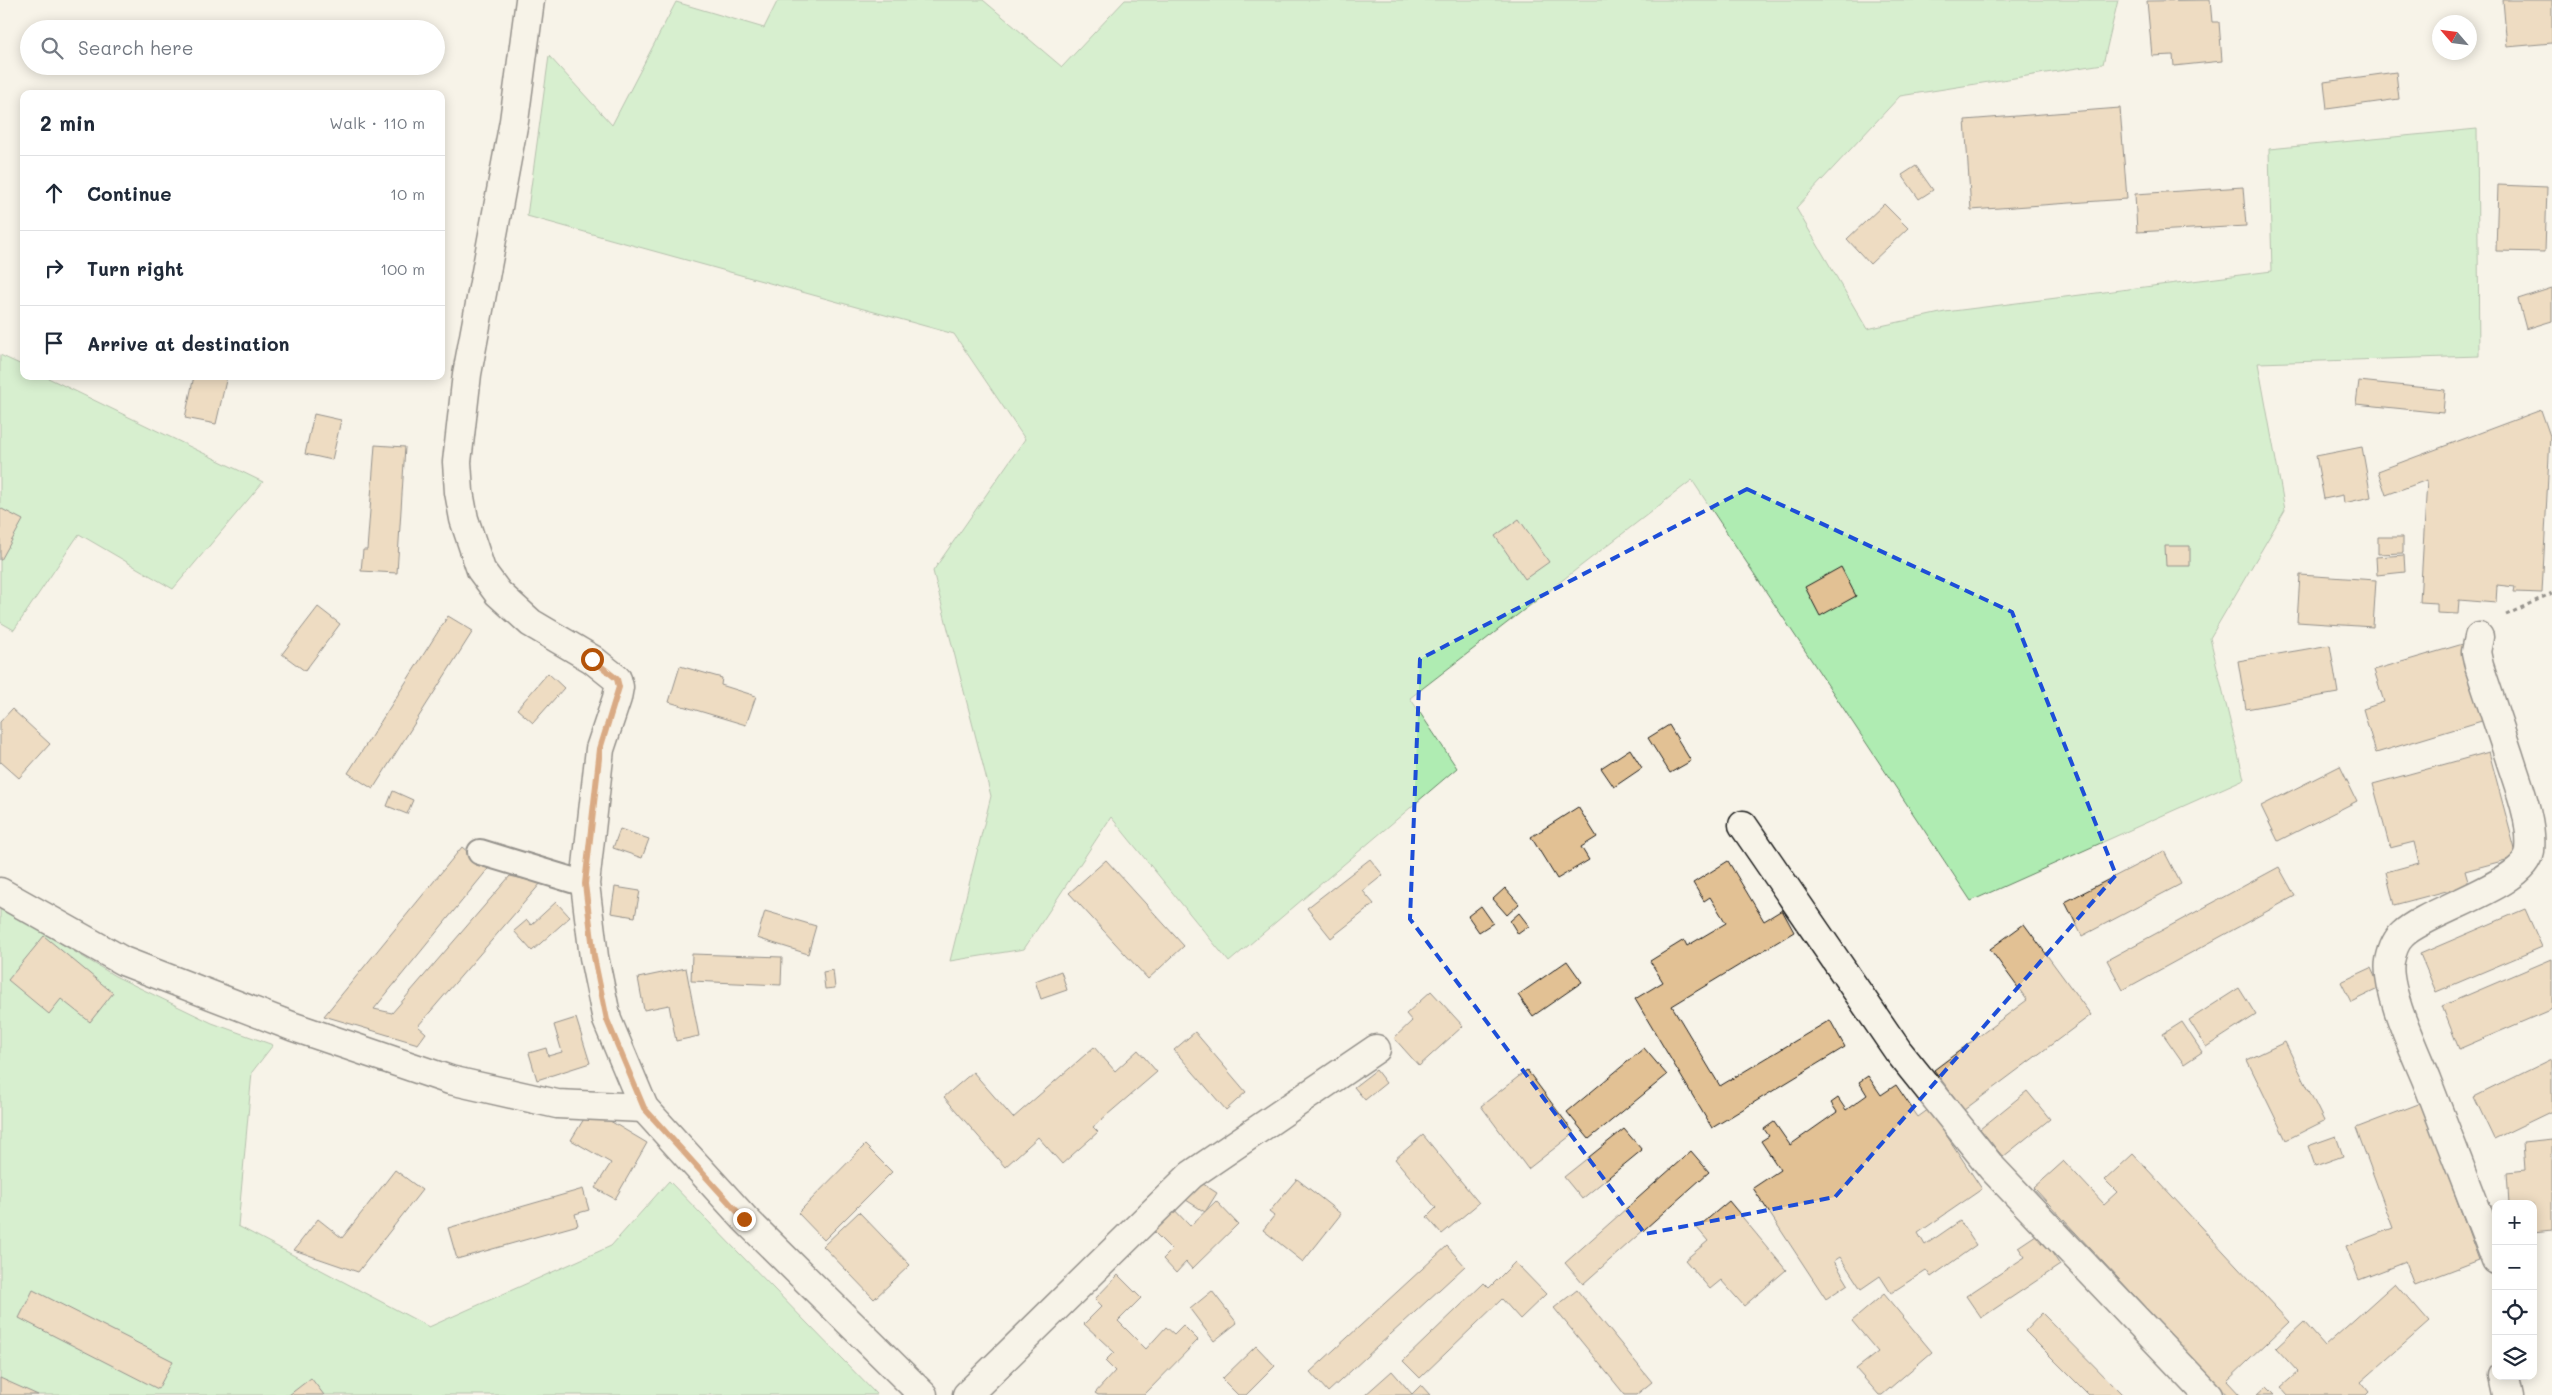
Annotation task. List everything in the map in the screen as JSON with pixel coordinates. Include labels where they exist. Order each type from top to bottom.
[{"type":"street","points":[[530,0],[514,121],[467,374],[457,462],[459,492],[472,548],[481,570],[498,593],[531,623],[592,659],[617,679],[619,687],[617,698],[600,749],[585,884],[594,957],[607,1020],[644,1108],[744,1219],[923,1395]]},
{"type":"street","points":[[2479,637],[2476,652],[2479,666],[2520,791],[2528,825],[2530,851],[2528,860],[2521,869],[2481,893],[2407,930],[2394,946],[2390,962],[2400,1010],[2492,1250]]},
{"type":"street","points":[[1743,825],[1898,1051],[1992,1168],[2208,1395]]},
{"type":"street","points":[[0,892],[123,961],[294,1027],[450,1080],[557,1104],[644,1108]]},
{"type":"street","points":[[967,1395],[1191,1175],[1376,1049]]},
{"type":"street","points":[[2505,1380],[2508,1395]]},
{"type":"lane","points":[[480,852],[585,884]]},
{"type":"path","points":[[2479,637],[2486,626],[2552,593]]},
{"type":"highlighted area","points":[[1747,489],[2012,612],[2116,875],[1835,1197],[1645,1234],[1410,919],[1420,659]]},
{"type":"green space","points":[[778,0],[983,0],[1062,67],[1125,0],[2118,0],[2103,64],[1900,96],[1796,208],[1867,329],[1945,312],[2272,271],[2269,149],[2477,129],[2479,356],[2258,363],[2285,510],[2210,638],[2244,779],[1971,901],[1692,480],[1410,698],[1457,768],[1229,962],[1111,817],[1024,949],[950,961],[991,796],[933,571],[1025,439],[954,334],[527,216],[549,56],[612,125],[676,2],[764,28]]},
{"type":"green space","points":[[0,355],[20,364],[20,380],[52,380],[263,482],[173,589],[79,534],[14,630],[0,622]]},
{"type":"green space","points":[[0,907],[115,976],[212,1023],[273,1045],[252,1072],[238,1226],[429,1327],[611,1246],[669,1181],[877,1395],[0,1395]]},
{"type":"building","points":[[2210,0],[2212,22],[2219,22],[2222,61],[2174,66],[2173,55],[2152,56],[2147,1]]},
{"type":"building","points":[[2503,0],[2552,0],[2552,43],[2507,47]]},
{"type":"building","points":[[2396,72],[2399,99],[2327,109],[2324,82]]},
{"type":"building","points":[[2120,108],[2127,199],[1971,210],[1965,120]]},
{"type":"building","points":[[1916,166],[1933,190],[1919,199],[1902,175]]},
{"type":"building","points":[[2498,185],[2547,187],[2545,252],[2496,251]]},
{"type":"building","points":[[2243,187],[2246,226],[2137,232],[2135,194]]},
{"type":"building","points":[[1884,204],[1908,228],[1870,264],[1847,239]]},
{"type":"building","points":[[2552,288],[2552,321],[2526,329],[2518,299]]},
{"type":"building","points":[[193,380],[226,380],[216,424],[185,418]]},
{"type":"building","points":[[2359,381],[2445,390],[2443,413],[2356,404]]},
{"type":"building","points":[[2541,410],[2550,436],[2542,593],[2514,592],[2515,587],[2497,585],[2496,603],[2459,600],[2458,614],[2437,613],[2437,603],[2420,602],[2427,480],[2386,495],[2378,471]]},
{"type":"building","points":[[314,414],[341,420],[332,460],[305,454]]},
{"type":"building","points":[[375,445],[405,447],[397,573],[361,571],[363,550],[367,550]]},
{"type":"building","points":[[2362,447],[2371,497],[2344,503],[2343,495],[2324,499],[2316,456]]},
{"type":"building","points":[[0,508],[23,520],[1,560],[0,560]]},
{"type":"building","points":[[1519,519],[1549,562],[1525,579],[1495,536]]},
{"type":"building","points":[[2378,537],[2403,537],[2403,553],[2378,554]]},
{"type":"building","points":[[2165,546],[2190,546],[2190,566],[2166,566]]},
{"type":"building","points":[[2404,555],[2405,572],[2377,575],[2376,557]]},
{"type":"building","points":[[1841,567],[1856,596],[1820,616],[1805,587]]},
{"type":"building","points":[[2300,575],[2376,580],[2373,627],[2297,622]]},
{"type":"building","points":[[318,607],[340,624],[305,671],[282,654]]},
{"type":"building","points":[[448,616],[473,631],[373,789],[348,773]]},
{"type":"building","points":[[2463,644],[2485,720],[2376,753],[2363,709],[2384,702],[2374,670]]},
{"type":"building","points":[[2330,645],[2338,693],[2246,709],[2238,661]]},
{"type":"building","points":[[680,666],[722,678],[721,685],[756,696],[746,725],[669,702]]},
{"type":"building","points":[[548,673],[564,688],[533,723],[517,709]]},
{"type":"building","points":[[12,709],[50,744],[19,778],[0,763],[0,722]]},
{"type":"building","points":[[1669,725],[1691,761],[1670,773],[1648,738]]},
{"type":"building","points":[[1630,749],[1642,768],[1614,787],[1601,768]]},
{"type":"building","points":[[2489,752],[2517,857],[2465,871],[2469,885],[2394,905],[2386,872],[2419,863],[2414,842],[2390,848],[2373,784]]},
{"type":"building","points":[[2340,766],[2357,801],[2278,841],[2261,806]]},
{"type":"building","points":[[393,791],[413,800],[407,814],[387,806]]},
{"type":"building","points":[[1578,807],[1597,837],[1581,847],[1589,860],[1557,879],[1531,837]]},
{"type":"building","points":[[620,829],[649,839],[642,858],[613,848]]},
{"type":"building","points":[[462,847],[488,869],[374,1009],[392,1013],[510,876],[541,883],[418,1026],[426,1033],[418,1044],[324,1016]]},
{"type":"building","points":[[2164,851],[2181,884],[2082,936],[2065,902]]},
{"type":"building","points":[[1370,859],[1383,875],[1363,891],[1374,904],[1331,938],[1307,908]]},
{"type":"building","points":[[1106,860],[1184,946],[1148,979],[1069,893]]},
{"type":"building","points":[[1728,861],[1764,921],[1782,910],[1794,932],[1672,1006],[1720,1086],[1830,1020],[1845,1047],[1712,1128],[1635,999],[1663,982],[1650,961],[1684,940],[1687,946],[1726,923],[1710,897],[1704,901],[1693,883]]},
{"type":"building","points":[[2279,867],[2295,896],[2123,990],[2107,960]]},
{"type":"building","points":[[615,887],[640,891],[635,917],[611,913]]},
{"type":"building","points":[[1505,888],[1519,904],[1507,915],[1493,899]]},
{"type":"building","points":[[556,902],[570,917],[532,951],[514,931],[527,920],[531,925]]},
{"type":"building","points":[[1481,906],[1493,923],[1479,932],[1468,916]]},
{"type":"building","points":[[2525,909],[2542,947],[2436,992],[2420,954]]},
{"type":"building","points":[[765,911],[816,926],[808,954],[757,938]]},
{"type":"building","points":[[1519,913],[1529,926],[1518,934],[1510,921]]},
{"type":"building","points":[[2024,924],[2091,1015],[1964,1110],[1934,1070],[2027,1000],[1990,949]]},
{"type":"building","points":[[44,936],[113,993],[90,1022],[61,999],[49,1014],[8,980]]},
{"type":"building","points":[[692,954],[782,957],[781,985],[691,981]]},
{"type":"building","points":[[2552,959],[2552,1009],[2459,1049],[2442,1006]]},
{"type":"building","points":[[1567,961],[1582,982],[1533,1016],[1518,995]]},
{"type":"building","points":[[686,968],[699,1036],[676,1041],[669,1005],[644,1010],[638,978]]},
{"type":"building","points":[[2371,968],[2380,988],[2351,1002],[2341,982]]},
{"type":"building","points":[[833,970],[835,988],[825,989],[823,972]]},
{"type":"building","points":[[1061,971],[1067,990],[1041,999],[1035,981]]},
{"type":"building","points":[[2239,988],[2256,1015],[2206,1047],[2189,1020]]},
{"type":"building","points":[[1431,991],[1463,1026],[1419,1066],[1394,1038],[1412,1021],[1406,1014]]},
{"type":"building","points":[[576,1018],[590,1063],[537,1080],[529,1053],[546,1048],[548,1056],[562,1052],[554,1025]]},
{"type":"building","points":[[2182,1022],[2202,1052],[2184,1064],[2163,1034]]},
{"type":"building","points":[[1195,1032],[1246,1092],[1226,1110],[1174,1050]]},
{"type":"building","points":[[2285,1042],[2324,1121],[2286,1140],[2247,1060]]},
{"type":"building","points":[[1094,1047],[1115,1071],[1138,1050],[1157,1072],[1093,1127],[1098,1132],[1062,1164],[1038,1137],[1005,1167],[944,1097],[973,1072],[1013,1118]]},
{"type":"building","points":[[1644,1048],[1667,1075],[1589,1139],[1567,1112]]},
{"type":"building","points":[[2552,1059],[2552,1111],[2494,1139],[2474,1097]]},
{"type":"building","points":[[1376,1070],[1386,1083],[1365,1100],[1354,1087]]},
{"type":"building","points":[[1527,1070],[1574,1133],[1528,1169],[1481,1106]]},
{"type":"building","points":[[1868,1076],[1881,1095],[1896,1085],[1918,1117],[1929,1109],[1982,1189],[1918,1233],[1925,1245],[1960,1221],[1976,1245],[1931,1277],[1926,1270],[1891,1293],[1880,1276],[1861,1289],[1840,1257],[1834,1261],[1848,1284],[1826,1299],[1753,1188],[1780,1170],[1761,1141],[1769,1136],[1764,1129],[1774,1122],[1790,1145],[1837,1112],[1831,1103],[1838,1098],[1846,1110],[1867,1095],[1859,1082]]},
{"type":"building","points":[[2027,1091],[2050,1119],[2003,1157],[1980,1129]]},
{"type":"building","points":[[2421,1103],[2479,1260],[2414,1285],[2405,1262],[2359,1280],[2346,1246],[2393,1228],[2356,1128]]},
{"type":"building","points":[[590,1109],[647,1143],[615,1199],[595,1188],[611,1163],[571,1140]]},
{"type":"building","points":[[1624,1129],[1642,1150],[1582,1199],[1564,1177]]},
{"type":"building","points":[[1423,1135],[1479,1203],[1442,1234],[1427,1217],[1436,1208],[1395,1159]]},
{"type":"building","points":[[2336,1136],[2343,1156],[2315,1166],[2308,1146]]},
{"type":"building","points":[[2552,1139],[2552,1230],[2537,1232],[2537,1200],[2509,1200],[2507,1172],[2525,1170],[2523,1142]]},
{"type":"building","points":[[865,1145],[892,1172],[824,1240],[798,1213]]},
{"type":"building","points":[[1691,1151],[1709,1172],[1583,1284],[1565,1263]]},
{"type":"building","points":[[2133,1154],[2289,1322],[2227,1381],[2240,1395],[2227,1395],[2034,1188],[2064,1161],[2104,1204],[2117,1192],[2105,1180]]},
{"type":"building","points":[[395,1170],[422,1190],[358,1272],[294,1250],[318,1219],[342,1238]]},
{"type":"building","points":[[1191,1176],[1217,1193],[1205,1212],[1186,1200],[1193,1190]]},
{"type":"building","points":[[1297,1179],[1341,1214],[1303,1262],[1263,1230],[1274,1216],[1269,1212]]},
{"type":"building","points":[[583,1189],[589,1210],[575,1214],[578,1225],[457,1259],[448,1228]]},
{"type":"building","points":[[1216,1201],[1238,1224],[1192,1269],[1186,1262],[1176,1273],[1163,1259],[1172,1250],[1146,1224],[1168,1203],[1190,1226]]},
{"type":"building","points":[[1729,1201],[1786,1270],[1744,1306],[1721,1280],[1710,1289],[1685,1260],[1708,1241],[1697,1228]]},
{"type":"building","points":[[859,1212],[910,1265],[874,1299],[823,1246]]},
{"type":"building","points":[[2039,1233],[2060,1265],[1981,1318],[1966,1296],[2025,1257],[2018,1247]]},
{"type":"building","points":[[1447,1246],[1465,1266],[1328,1392],[1310,1372]]},
{"type":"building","points":[[1515,1262],[1546,1294],[1520,1319],[1502,1299],[1420,1378],[1403,1361],[1484,1283],[1489,1288]]},
{"type":"building","points":[[1118,1275],[1141,1298],[1118,1321],[1146,1349],[1166,1327],[1174,1334],[1183,1325],[1198,1340],[1144,1395],[1098,1395],[1095,1393],[1115,1371],[1105,1361],[1114,1352],[1084,1324],[1102,1306],[1095,1299]]},
{"type":"building","points":[[2395,1283],[2429,1322],[2361,1382],[2369,1392],[2366,1395],[2288,1395],[2281,1387],[2298,1372],[2276,1348],[2304,1322],[2325,1346]]},
{"type":"building","points":[[33,1290],[173,1361],[158,1389],[19,1318]]},
{"type":"building","points":[[1577,1290],[1652,1382],[1636,1395],[1625,1395],[1554,1308]]},
{"type":"building","points":[[1212,1291],[1237,1323],[1214,1341],[1190,1309]]},
{"type":"building","points":[[1884,1294],[1932,1352],[1882,1395],[1879,1395],[1856,1369],[1878,1352],[1852,1321]]},
{"type":"building","points":[[2042,1313],[2123,1395],[2089,1395],[2025,1331]]},
{"type":"building","points":[[1256,1346],[1275,1366],[1246,1395],[1238,1395],[1222,1379]]},
{"type":"building","points":[[1392,1371],[1412,1394],[1421,1385],[1430,1395],[1365,1395]]},
{"type":"building","points":[[0,1378],[38,1395],[0,1395]]},
{"type":"building","points":[[311,1378],[324,1395],[289,1395]]},
{"type":"building","points":[[2266,1387],[2274,1395],[2257,1395]]},
{"type":"route","points":[[592,659],[617,679],[619,687],[600,749],[594,787],[585,884],[594,957],[607,1020],[644,1108],[744,1219]]}]
